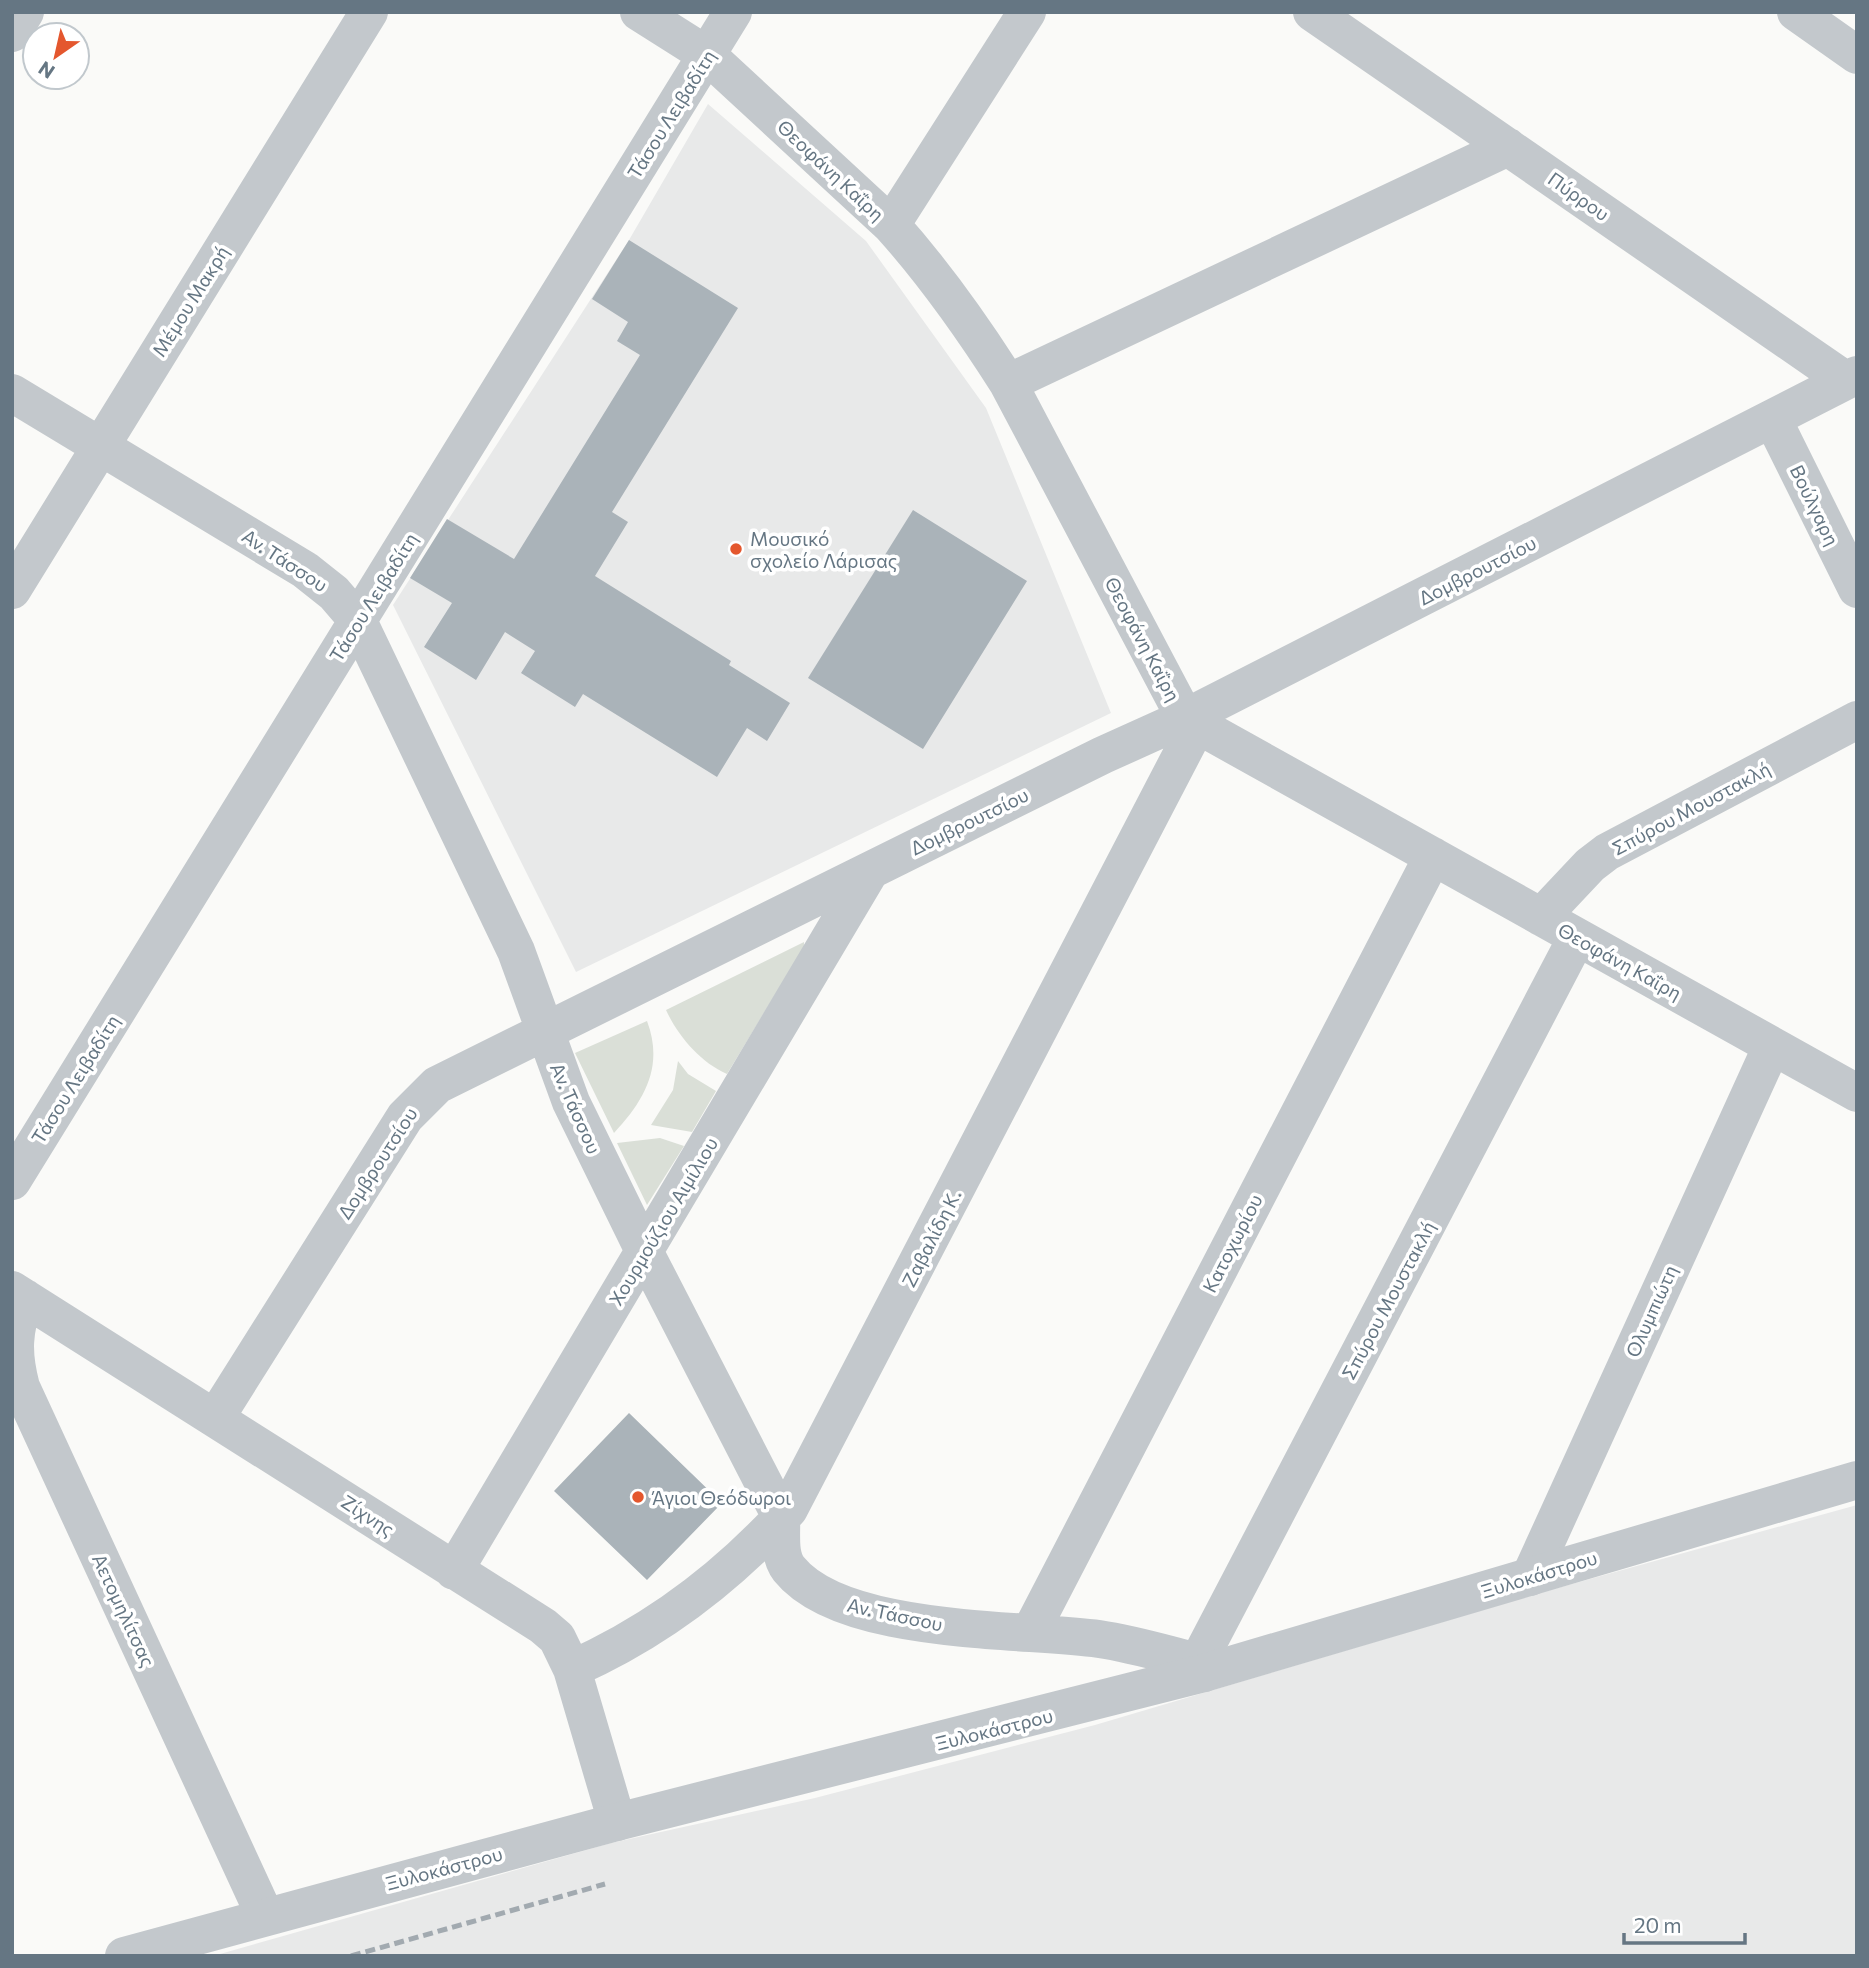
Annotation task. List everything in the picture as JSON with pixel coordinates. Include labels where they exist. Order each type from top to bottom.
[{"type":"street","points":[[12,33],[26,12]]},
{"type":"street","name":"Μέμου Μακρή","points":[[12,590],[369,12]]},
{"type":"street","name":"Θεοφάνη Καΐρη","points":[[639,12],[707,55],[891,225],[963,317],[1008,383],[1191,721],[1857,1093]]},
{"type":"street","name":"Τάσου Λειβαδίτη","points":[[12,1181],[733,12]]},
{"type":"street","points":[[891,225],[1027,12]]},
{"type":"street","name":"Πύρρου","points":[[1312,12],[1851,378]]},
{"type":"street","points":[[1797,12],[1857,55]]},
{"type":"street","points":[[1008,383],[1508,147]]},
{"type":"street","name":"Δομβρουτσίου","points":[[216,1417],[415,1104],[438,1085],[1103,755],[1191,721],[1851,378]]},
{"type":"street","name":"Αν. Τάσσου","points":[[12,393],[313,575],[334,593],[358,621],[516,951],[567,1092],[645,1253],[781,1517],[782,1555],[786,1564],[808,1587],[868,1612],[922,1622],[1103,1639],[1201,1668]]},
{"type":"street","name":"Βούλγαρη","points":[[1773,420],[1857,589]]},
{"type":"street","name":"Σπύρου Μουστακλή","points":[[1541,917],[1590,865],[1607,852],[1857,720]]},
{"type":"street","name":"Ζαβαλίδη Κ.","points":[[572,1669],[626,1643],[679,1609],[710,1585],[781,1517],[796,1496],[1191,721]]},
{"type":"street","name":"Κατοχωρίου","points":[[1031,1631],[1433,856]]},
{"type":"street","name":"Χουρμούζιου Αιμίλιου","points":[[454,1571],[870,871]]},
{"type":"street","name":"Σπύρου Μουστακλή","points":[[1201,1668],[1577,937]]},
{"type":"street","name":"Ολυμπιώτη","points":[[1530,1577],[1772,1045]]},
{"type":"street","name":"Ζίχνης","points":[[19,1294],[543,1626],[557,1638],[572,1669],[617,1822]]},
{"type":"street","name":"Αετομηλίτσας","points":[[19,1294],[15,1325],[16,1367],[21,1387],[265,1916]]},
{"type":"street","name":"Ξυλοκάστρου","points":[[124,1956],[617,1822],[1035,1719],[1201,1668],[1530,1577],[1857,1479]]},
{"type":"shaded area","name":"Μουσικό σχολείο Λάρισας","points":[[708,104],[866,241],[986,408],[1111,713],[576,972],[393,605],[629,240]]},
{"type":"shaded area","points":[[804,942],[804,947],[727,1074],[708,1063],[691,1047],[666,1010]]},
{"type":"shaded area","points":[[647,1021],[653,1053],[648,1082],[635,1108],[614,1133],[575,1053]]},
{"type":"shaded area","points":[[678,1061],[688,1074],[716,1091],[692,1132],[651,1125],[673,1090]]},
{"type":"shaded area","points":[[660,1138],[684,1146],[647,1205],[617,1143]]},
{"type":"shaded area","points":[[1857,1505],[1857,1956],[213,1956],[611,1843],[815,1798],[1095,1725],[1543,1592]]},
{"type":"building","points":[[629,240],[738,308],[612,512],[628,522],[595,576],[731,661],[729,665],[790,703],[767,741],[747,728],[717,777],[583,694],[575,707],[521,673],[535,651],[505,632],[476,680],[424,647],[452,603],[410,578],[447,519],[514,559],[640,355],[617,341],[628,322],[592,299]]},
{"type":"building","points":[[913,510],[1027,581],[923,749],[808,678]]},
{"type":"building","name":"Άγιοι Θεόδωροι","points":[[629,1413],[722,1503],[647,1580],[554,1491]]},
{"type":"railway","points":[[351,1956],[605,1884]]},
{"type":"place","name":"Μουσικό σχολείο Λάρισας","points":[[736,549]]},
{"type":"place","name":"Άγιοι Θεόδωροι","points":[[638,1497]]}]
